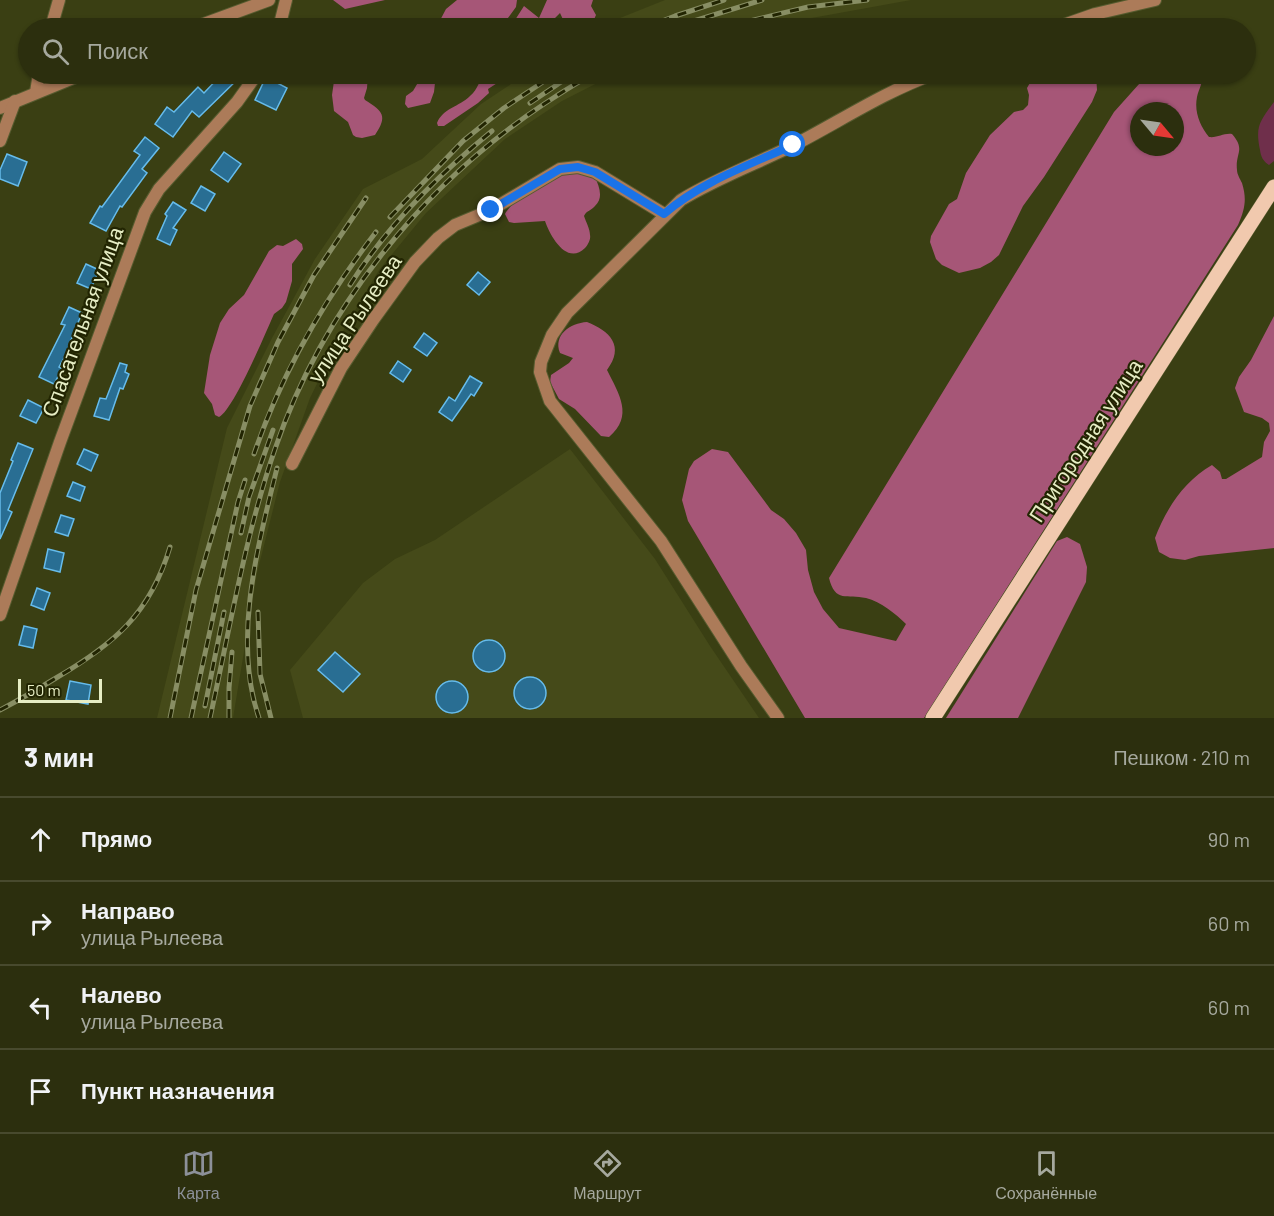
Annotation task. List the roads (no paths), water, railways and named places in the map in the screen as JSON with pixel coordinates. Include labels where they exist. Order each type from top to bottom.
[{"type":"main road","name":"Пригородная улица","points":[[933,718],[1274,187]]},
{"type":"street","points":[[54,18],[59,0]]},
{"type":"street","points":[[220,18],[269,0]]},
{"type":"street","points":[[282,18],[286,0]]},
{"type":"street","points":[[1084,18],[1155,0]]},
{"type":"street","points":[[36,92],[37,84]]},
{"type":"street","points":[[0,108],[57,84]]},
{"type":"street","name":"Спасательная улица","points":[[0,615],[60,442],[145,212],[159,189],[237,102],[250,84]]},
{"type":"street","points":[[778,718],[741,666],[661,541],[550,401],[540,372],[541,362],[552,335],[567,313],[640,242],[664,214],[681,200],[697,190],[793,145],[908,84]]},
{"type":"street","points":[[0,141],[15,102]]},
{"type":"street","name":"улица Рылеева","points":[[292,464],[341,368],[373,320],[415,262],[438,238],[455,225],[491,210],[560,169],[578,167],[595,172],[664,214]]},
{"type":"railway","points":[[670,18],[724,0]]},
{"type":"railway","points":[[704,18],[762,0]]},
{"type":"railway","points":[[762,18],[808,7],[867,0]]},
{"type":"railway","points":[[390,217],[463,141],[504,108],[540,84]]},
{"type":"railway","points":[[530,103],[558,84]]},
{"type":"railway","points":[[210,718],[239,582],[264,482],[295,398],[320,348],[349,300],[382,254],[418,212],[458,172],[500,136],[575,84]]},
{"type":"railway","points":[[350,285],[380,242],[415,202],[452,165],[492,131]]},
{"type":"railway","points":[[170,718],[196,590],[250,406],[278,342],[314,275],[366,198]]},
{"type":"railway","points":[[254,454],[277,394],[306,338],[321,311],[376,232]]},
{"type":"railway","points":[[241,533],[249,497],[273,430]]},
{"type":"railway","points":[[259,718],[251,688],[248,625],[256,560],[277,468]]},
{"type":"railway","points":[[191,718],[238,502],[245,480]]},
{"type":"railway","points":[[0,710],[95,653],[127,625],[152,591],[170,547]]},
{"type":"railway","points":[[205,706],[224,612]]},
{"type":"railway","points":[[258,612],[260,674],[271,718]]},
{"type":"railway","points":[[229,718],[232,652]]}]
